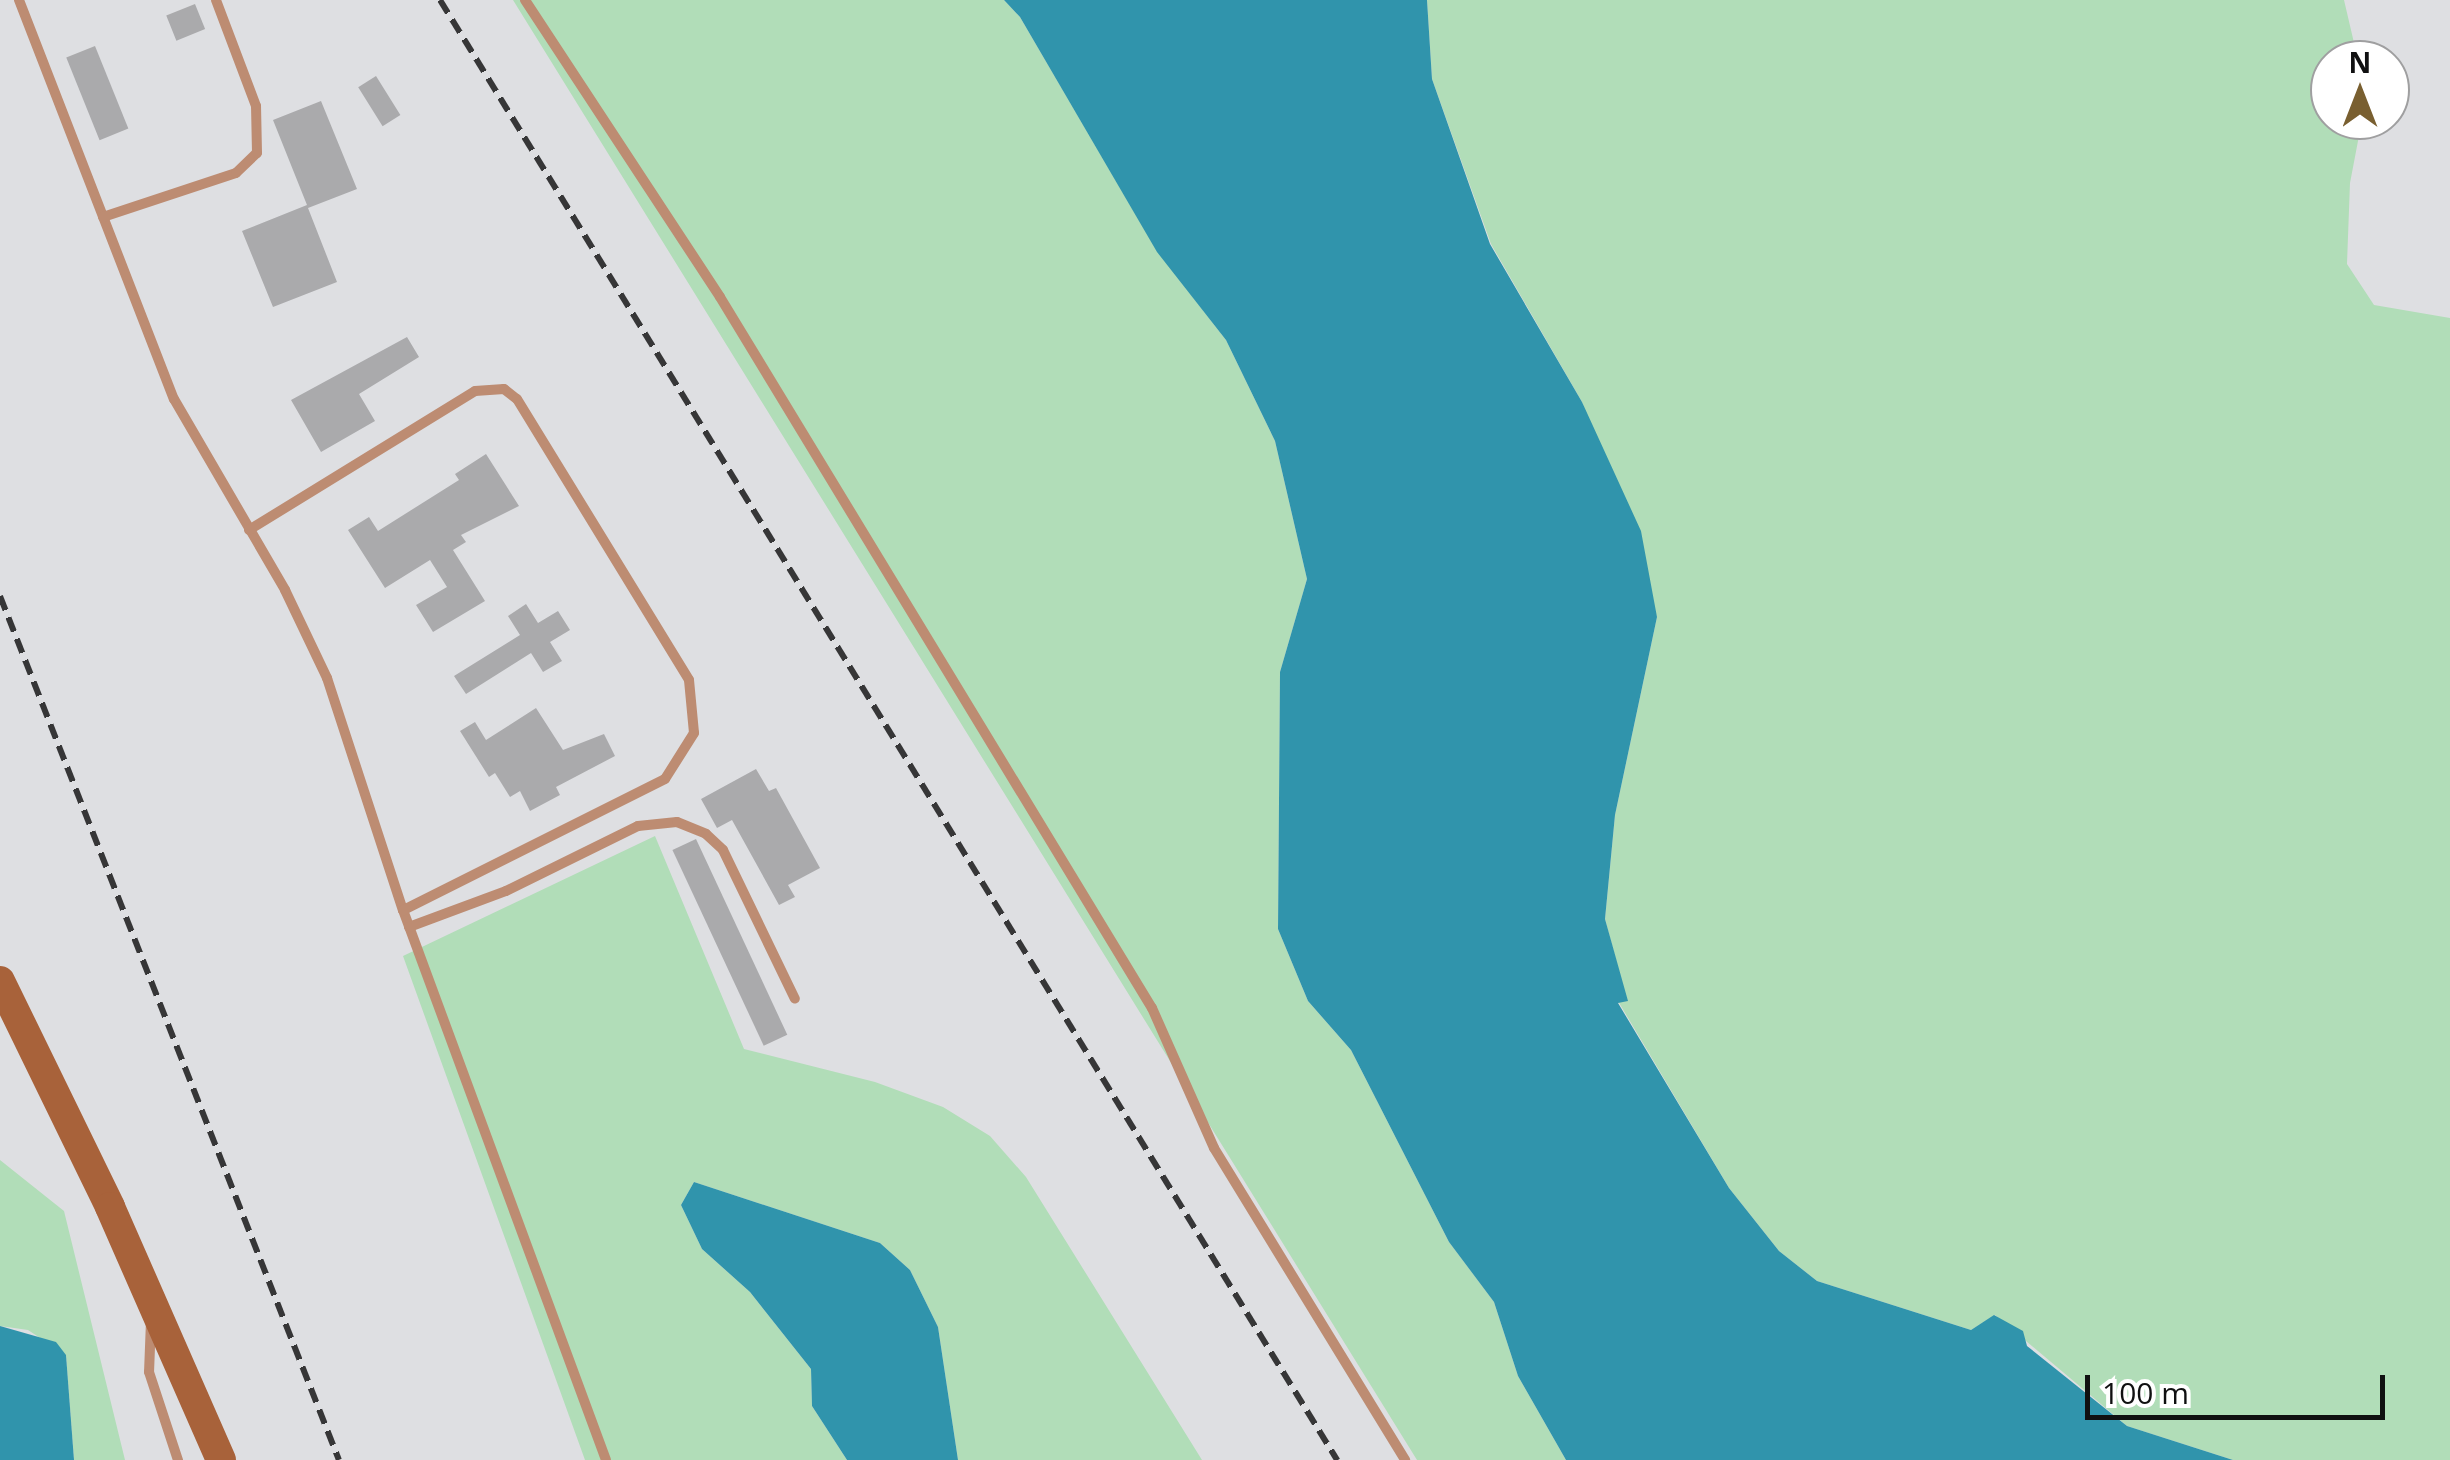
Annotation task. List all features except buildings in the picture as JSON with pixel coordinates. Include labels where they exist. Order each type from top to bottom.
[{"type":"street","points":[[0,982],[221,1460]]},
{"type":"lane","points":[[19,0],[174,399],[327,678],[409,927],[606,1460]]},
{"type":"lane","points":[[102,217],[236,174],[256,154],[256,106],[216,0]]},
{"type":"lane","points":[[525,0],[720,297],[1152,1008],[1214,1148],[1406,1460]]},
{"type":"lane","points":[[249,530],[476,391],[504,389],[518,400],[689,680],[694,733],[664,779],[403,910]]},
{"type":"lane","points":[[409,927],[506,891],[638,826],[677,822],[699,829],[723,850],[795,1000]]},
{"type":"lane","points":[[153,1311],[149,1372],[178,1460]]},
{"type":"green space","points":[[513,0],[1004,0],[1020,17],[1157,251],[1226,340],[1275,441],[1307,579],[1280,672],[1278,929],[1308,1001],[1351,1050],[1449,1242],[1494,1302],[1518,1376],[1566,1460],[1417,1460]]},
{"type":"green space","points":[[1427,0],[2344,0],[2353,40],[2310,40],[2310,140],[2358,140],[2350,183],[2347,264],[2374,305],[2450,318],[2450,1460],[2233,1460],[2127,1426],[1995,1315],[1971,1330],[1817,1281],[1779,1251],[1729,1188],[1618,1001],[1627,1001],[1605,919],[1615,815],[1657,617],[1582,402],[1491,244],[1432,79]]},
{"type":"green space","points":[[655,836],[744,1049],[875,1082],[943,1107],[990,1136],[1026,1177],[1202,1460],[958,1460],[938,1327],[910,1270],[880,1243],[694,1182],[681,1205],[702,1249],[750,1292],[811,1369],[812,1406],[847,1460],[585,1460],[403,956]]},
{"type":"green space","points":[[0,1160],[64,1211],[125,1460],[74,1460],[66,1355],[28,1330],[0,1326]]},
{"type":"water","points":[[1004,0],[1427,0],[1432,79],[1490,244],[1582,402],[1641,531],[1657,617],[1615,815],[1605,919],[1628,1001],[1618,1003],[1729,1188],[1779,1251],[1817,1281],[1971,1330],[1994,1315],[2023,1331],[2027,1346],[2127,1426],[2233,1460],[1566,1460],[1518,1376],[1494,1302],[1449,1242],[1351,1050],[1308,1001],[1278,929],[1280,672],[1307,579],[1275,441],[1226,340],[1157,252],[1020,17]]},
{"type":"water","points":[[694,1182],[880,1243],[910,1270],[938,1327],[958,1460],[847,1460],[812,1406],[811,1369],[750,1292],[702,1249],[681,1205]]},
{"type":"water","points":[[0,1326],[56,1342],[66,1355],[74,1460],[0,1460]]},
{"type":"railway","points":[[440,0],[1337,1460]]},
{"type":"railway","points":[[0,596],[339,1460]]}]
